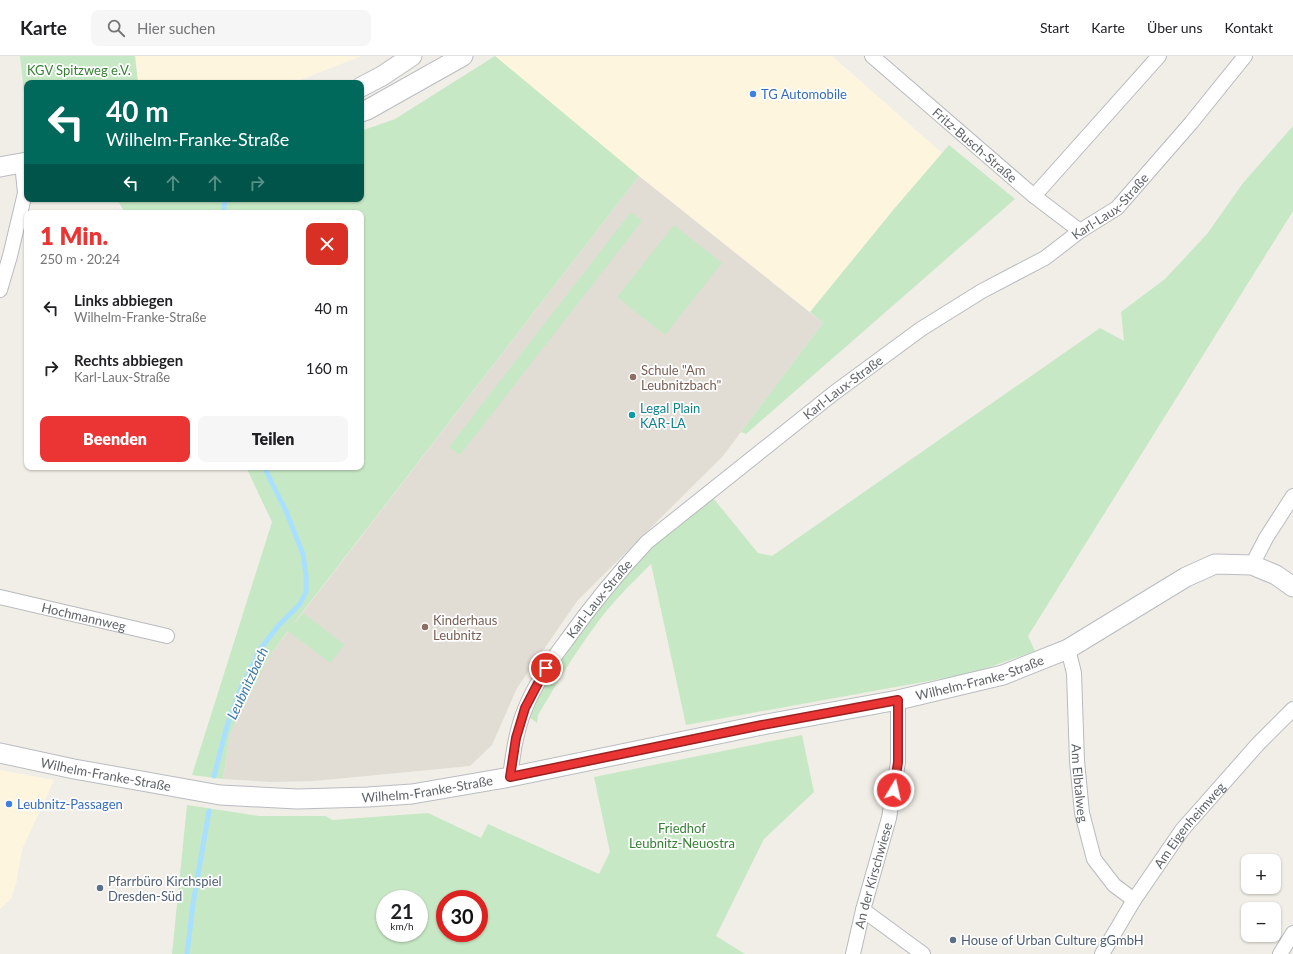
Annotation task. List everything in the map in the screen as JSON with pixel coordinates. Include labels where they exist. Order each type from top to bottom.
[{"type":"street","points":[[364,85],[382,76],[412,56]]},
{"type":"street","points":[[364,111],[462,56]]},
{"type":"street","name":"Fritz-Busch-Straße","points":[[872,56],[1034,196],[1080,231]]},
{"type":"street","points":[[1034,196],[1159,56]]},
{"type":"street","name":"Karl-Laux-Straße","points":[[510,777],[516,738],[525,708],[546,668],[591,605],[625,565],[648,542],[834,393],[897,346],[921,329],[982,291],[1045,258],[1080,231],[1117,208],[1191,123],[1245,56]]},
{"type":"street","points":[[0,167],[24,163]]},
{"type":"street","points":[[0,290],[24,197]]},
{"type":"street","points":[[1252,565],[1266,538],[1293,496]]},
{"type":"street","name":"Wilhelm-Franke-Straße","points":[[0,753],[68,768],[220,795],[297,799],[412,794],[510,777],[762,725],[898,700],[1003,675],[1068,649],[1192,574],[1215,564],[1252,565],[1276,575],[1293,587]]},
{"type":"street","name":"Hochmannweg","points":[[0,597],[167,636]]},
{"type":"street","name":"Am Elbtalweg","points":[[1068,649],[1074,673],[1077,761],[1082,812],[1094,859],[1114,885],[1134,900]]},
{"type":"street","name":"An der Kirschwiese","points":[[853,954],[863,910],[889,818],[898,762],[898,700]]},
{"type":"street","name":"Am Eigenheimweg","points":[[1102,954],[1134,900],[1182,830],[1258,744],[1293,709]]},
{"type":"street","points":[[863,910],[923,954]]},
{"type":"street","points":[[1280,954],[1293,933]]},
{"type":"shaded area","points":[[135,56],[362,56],[300,80],[138,80]]},
{"type":"shaded area","points":[[495,56],[832,56],[942,153],[810,312],[639,176]]},
{"type":"shaded area","points":[[639,176],[823,323],[723,456],[578,600],[517,688],[492,745],[470,766],[314,781],[271,782],[223,779],[230,734],[270,655]]},
{"type":"shaded area","points":[[0,770],[54,780],[22,850],[16,884],[11,899],[0,909]]},
{"type":"green space","name":"KGV Spitzweg e.V.","points":[[20,56],[135,56],[138,80],[24,80],[24,92]]},
{"type":"green space","points":[[495,56],[639,176],[291,627],[303,613],[345,645],[330,663],[288,631],[270,655],[230,734],[223,779],[192,775],[272,522],[247,470],[364,470],[364,210],[123,210],[119,202],[364,202],[364,130],[395,119]]},
{"type":"green space","points":[[1293,126],[1293,211],[1028,636],[1035,651],[973,673],[686,725],[651,564],[614,602],[587,637],[538,715],[537,723],[529,717],[547,668],[625,565],[709,493],[758,553],[772,556],[1100,328],[1124,341],[1121,312],[1165,279],[1207,234],[1243,183]]},
{"type":"green space","points":[[949,145],[1015,199],[746,434],[741,432],[823,323],[810,312],[894,209]]},
{"type":"green space","points":[[631,212],[642,221],[460,455],[449,447]]},
{"type":"green space","points":[[674,225],[722,263],[665,335],[617,297]]},
{"type":"green space","name":"Friedhof Leubnitz-Neuostra","points":[[802,735],[814,792],[764,839],[716,936],[745,954],[172,954],[187,805],[259,816],[326,816],[332,820],[428,813],[481,838],[488,824],[599,874],[610,852],[594,777]]},
{"type":"waterway","name":"Leubnitzbach","points":[[224,210],[225,202]]},
{"type":"waterway","name":"Leubnitzbach","points":[[214,776],[227,726],[241,688],[261,648],[278,626],[300,604],[306,592],[306,575],[303,554],[286,511],[266,470]]},
{"type":"waterway","name":"Leubnitzbach","points":[[187,954],[193,904],[209,811]]},
{"type":"place","name":"TG Automobile","points":[[753,94]]},
{"type":"place","name":"Schule \"Am Leubnitzbach\"","points":[[633,377]]},
{"type":"place","name":"Legal Plain KAR-LA","points":[[632,415]]},
{"type":"place","name":"Kinderhaus Leubnitz","points":[[425,627]]},
{"type":"place","name":"Leubnitz-Passagen","points":[[9,804]]},
{"type":"place","name":"Pfarrbüro Kirchspiel Dresden-Süd","points":[[100,888]]},
{"type":"place","name":"House of Urban Culture gGmbH","points":[[953,940]]},
{"type":"route","points":[[546,668],[525,708],[516,738],[510,777],[762,725],[898,700],[898,762],[894,790]]}]
